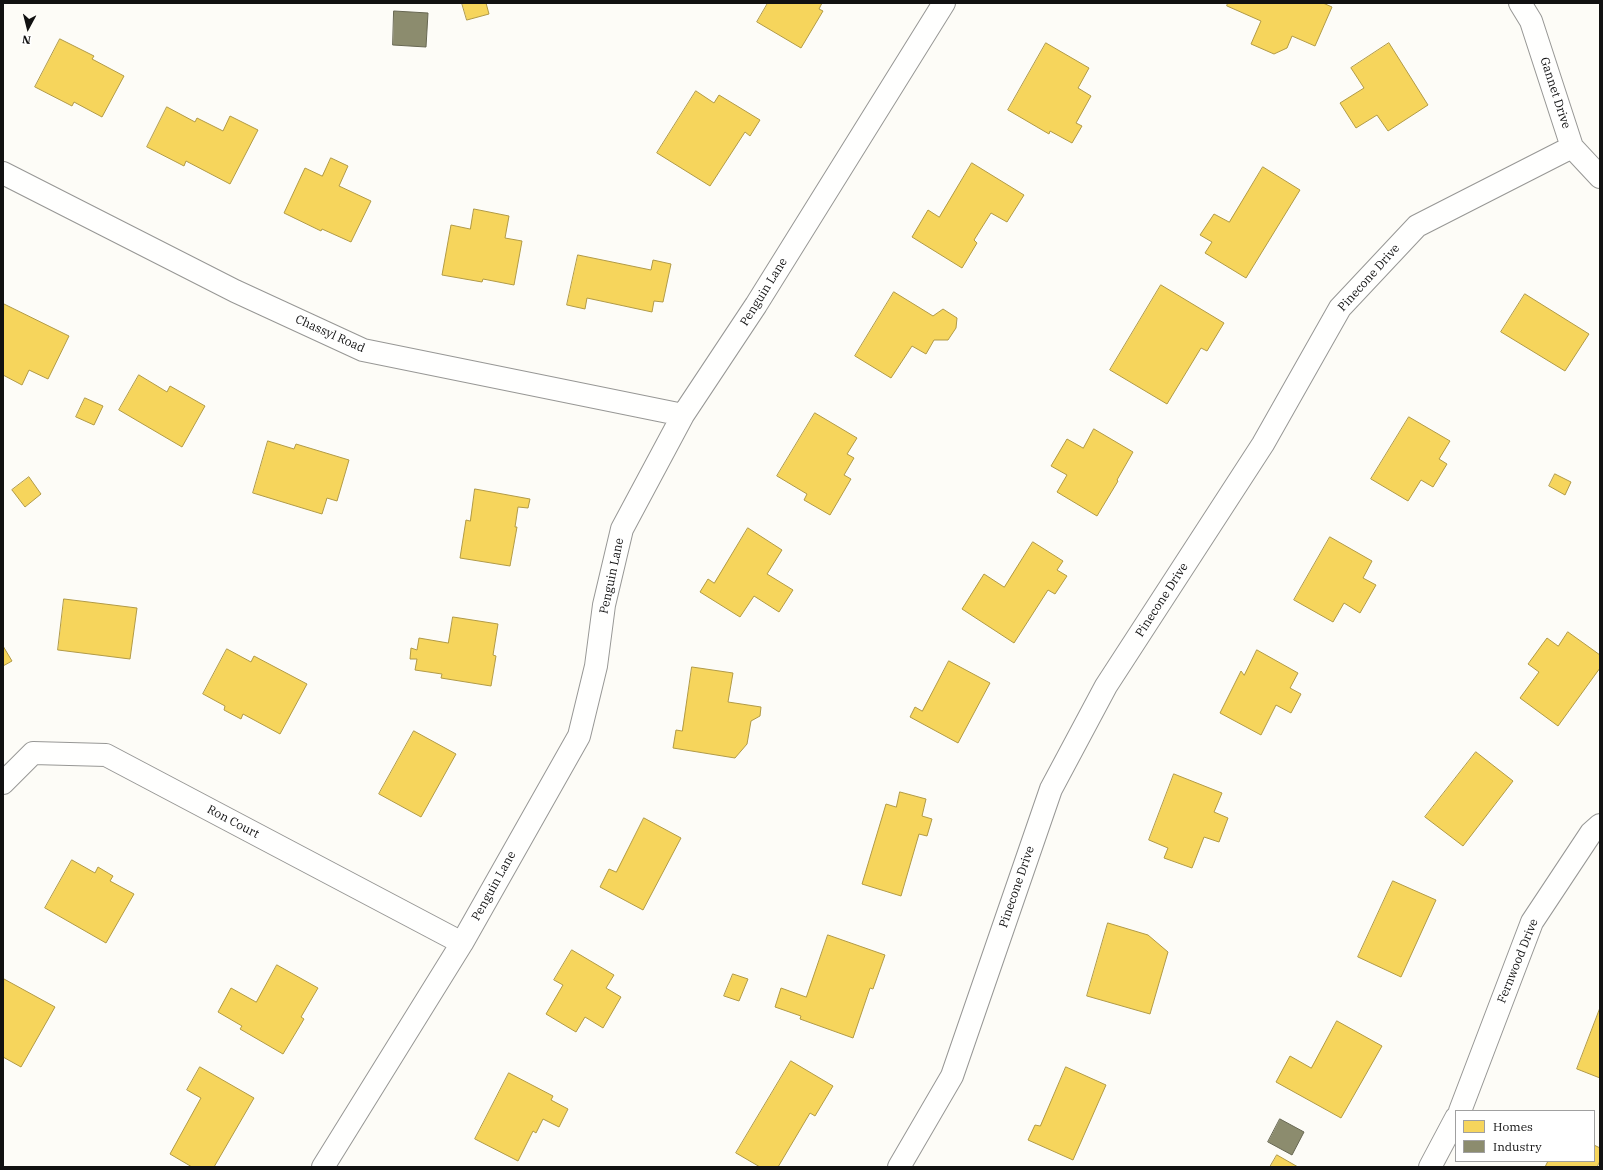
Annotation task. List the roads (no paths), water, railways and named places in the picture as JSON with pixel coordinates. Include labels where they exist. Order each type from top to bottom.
[{"type":"street","name":"Penguin Lane","points":[[323,1167],[462,943],[578,736],[596,666],[604,604],[622,529],[683,415],[756,305],[944,3]]},
{"type":"street","name":"Gannet Drive","points":[[1520,3],[1531,21],[1572,147],[1600,177]]},
{"type":"street","name":"Pinecone Drive","points":[[900,1167],[952,1076],[1051,789],[1106,686],[1263,444],[1340,308],[1417,226],[1572,147]]},
{"type":"street","name":"Chassyl Road","points":[[3,174],[235,291],[363,350],[683,415]]},
{"type":"street","name":"Ron Court","points":[[3,783],[33,753],[106,755],[462,943]]},
{"type":"street","name":"Fernwood Drive","points":[[1460,1110],[1532,922],[1591,833],[1600,825]]},
{"type":"street","points":[[1430,1167],[1455,1120]]}]
